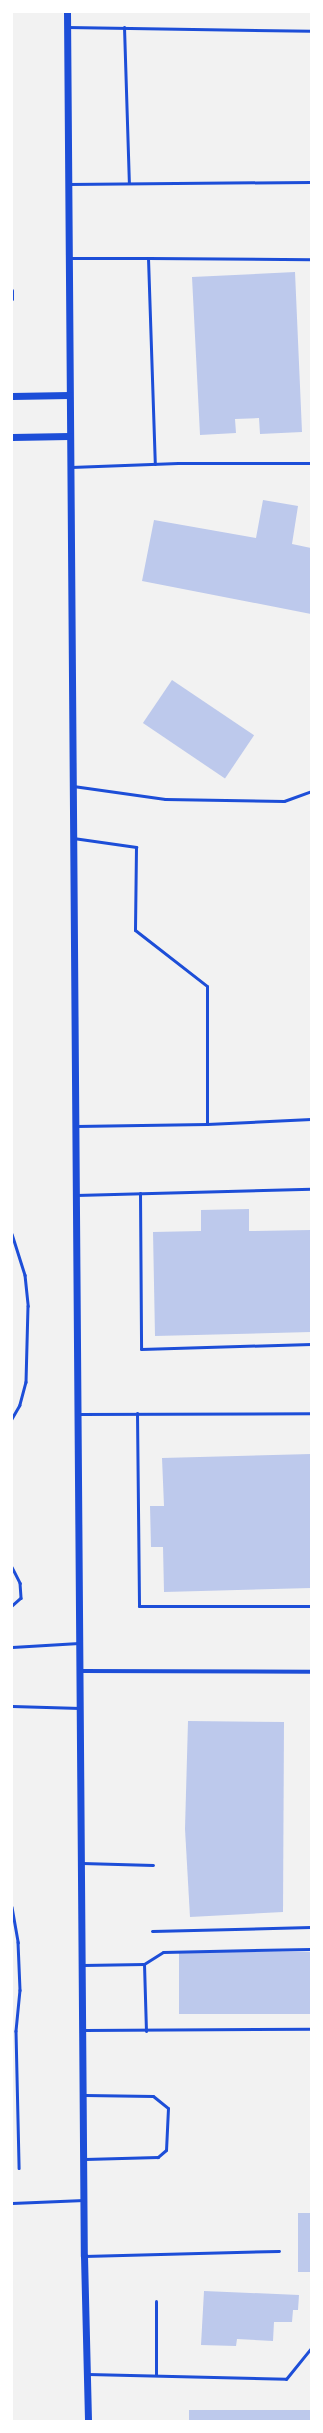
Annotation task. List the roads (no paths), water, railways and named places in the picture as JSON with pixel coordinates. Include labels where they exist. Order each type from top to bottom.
[{"type":"street","points":[[67,12],[69,467],[85,2095],[84,2256],[88,2421]]},
{"type":"street","points":[[12,396],[69,395]]},
{"type":"street","points":[[12,437],[69,436]]},
{"type":"street","points":[[81,1671],[311,1672]]},
{"type":"lane","points":[[67,27],[311,31]]},
{"type":"lane","points":[[124,27],[129,184]]},
{"type":"lane","points":[[68,184],[311,182]]},
{"type":"lane","points":[[68,258],[311,259]]},
{"type":"lane","points":[[148,258],[155,464]]},
{"type":"lane","points":[[12,290],[12,299]]},
{"type":"lane","points":[[69,467],[155,464],[311,463]]},
{"type":"lane","points":[[73,786],[165,799],[284,801],[311,791]]},
{"type":"lane","points":[[73,838],[136,847],[135,930],[207,986],[206,1124]]},
{"type":"lane","points":[[76,1126],[206,1124],[311,1119]]},
{"type":"lane","points":[[76,1195],[311,1189]]},
{"type":"lane","points":[[140,1193],[141,1349],[311,1344]]},
{"type":"lane","points":[[137,1413],[140,1606],[311,1606]]},
{"type":"lane","points":[[78,1414],[311,1413]]},
{"type":"lane","points":[[12,1648],[81,1643]]},
{"type":"lane","points":[[12,1706],[81,1708]]},
{"type":"lane","points":[[82,1863],[153,1866]]},
{"type":"lane","points":[[152,1931],[311,1927]]},
{"type":"lane","points":[[83,1965],[144,1964],[163,1952],[311,1949]]},
{"type":"lane","points":[[144,1964],[146,2031]]},
{"type":"lane","points":[[84,2030],[146,2031],[311,2029]]},
{"type":"lane","points":[[85,2095],[153,2096],[168,2108],[166,2150],[158,2157],[85,2159]]},
{"type":"lane","points":[[12,2203],[85,2200]]},
{"type":"lane","points":[[84,2256],[279,2251]]},
{"type":"lane","points":[[156,2301],[156,2374]]},
{"type":"lane","points":[[88,2374],[156,2374],[286,2379],[311,2348]]}]
